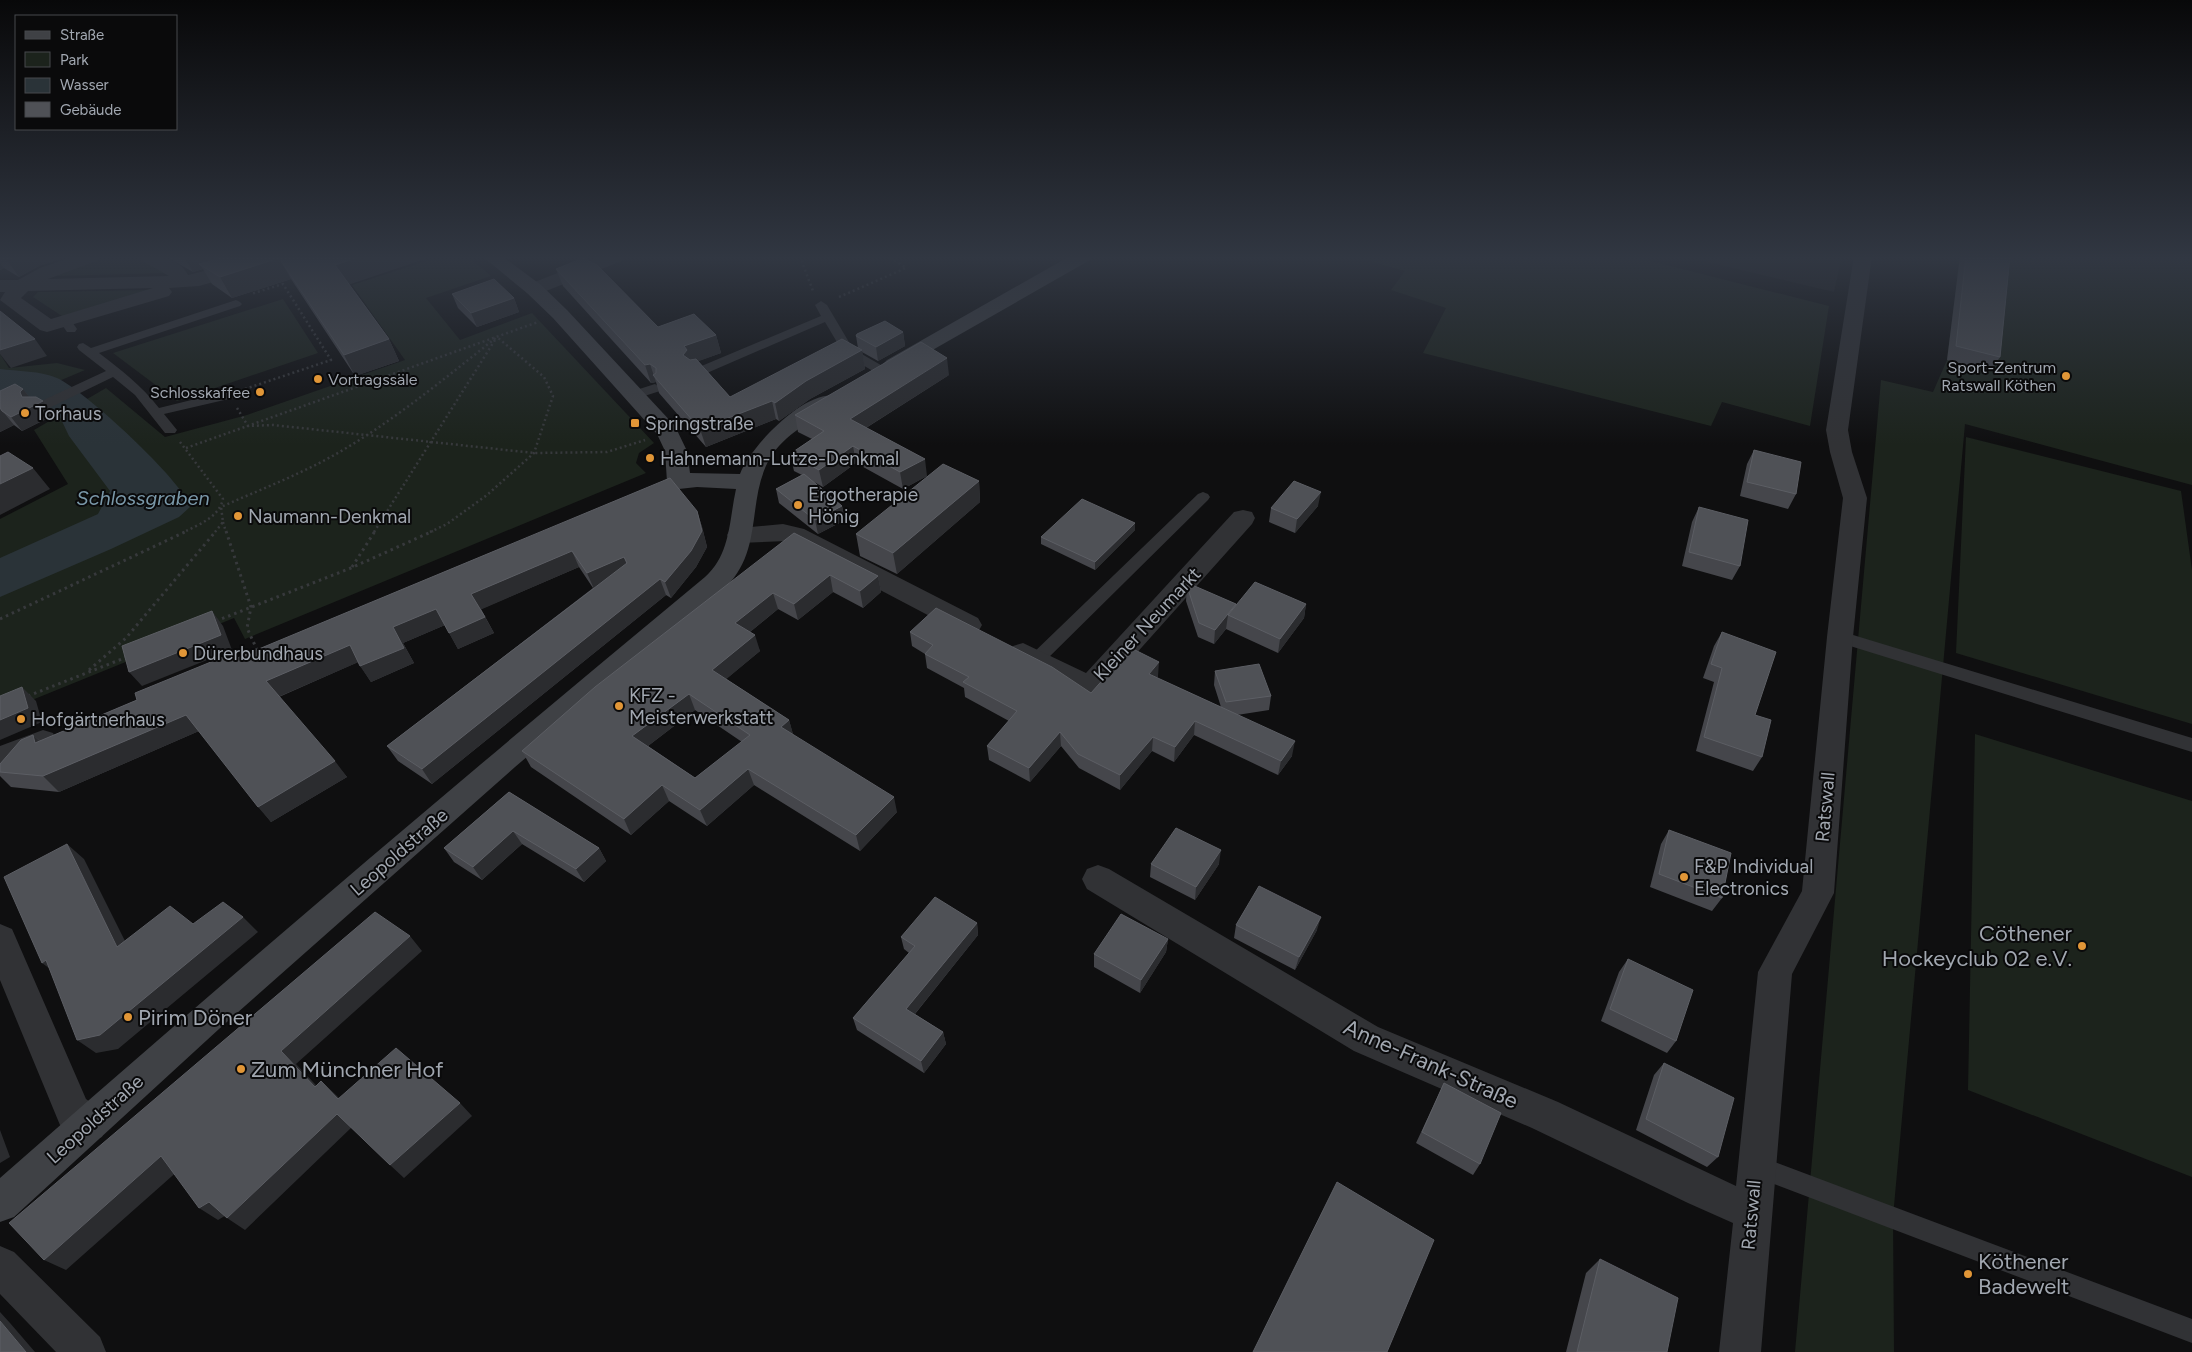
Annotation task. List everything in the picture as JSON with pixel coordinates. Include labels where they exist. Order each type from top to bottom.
[{"type":"main road","points":[[566,319],[645,392],[674,444],[679,458],[669,484],[696,480],[750,478]]},
{"type":"main road","name":"Leopoldstraße","points":[[0,1203],[207,1018],[505,759],[714,583],[730,565],[739,536],[750,478],[760,456],[782,432],[798,419],[850,388],[972,319]]},
{"type":"street","points":[[37,319],[47,326],[69,325],[86,319]]},
{"type":"street","name":"Ratswall","points":[[1740,1352],[1751,1211],[1775,972],[1818,893],[1840,637],[1855,498],[1841,452],[1837,430],[1854,319]]},
{"type":"street","name":"Kleiner Neumarkt","points":[[739,536],[783,532],[795,535],[1090,687],[1243,518]]},
{"type":"street","points":[[0,758],[64,732]]},
{"type":"street","name":"Anne-Frank-Straße","points":[[1098,880],[1366,1039],[1545,1115],[1701,1190],[1751,1211]]},
{"type":"street","points":[[0,940],[73,1112],[89,1124]]},
{"type":"street","points":[[0,1266],[86,1352]]},
{"type":"lane","points":[[170,430],[140,392],[116,371],[85,349],[185,319]]},
{"type":"lane","points":[[696,373],[823,319]]},
{"type":"lane","points":[[829,319],[848,351],[882,370]]},
{"type":"lane","points":[[40,407],[116,371]]},
{"type":"lane","points":[[157,412],[228,395]]},
{"type":"lane","points":[[1036,660],[1203,496]]},
{"type":"lane","points":[[1840,637],[2192,745]]},
{"type":"lane","points":[[1756,1166],[2192,1331]]},
{"type":"path","points":[[248,426],[228,395],[331,360],[305,319]]},
{"type":"path","points":[[186,448],[546,319]]},
{"type":"path","points":[[0,619],[205,522],[221,508],[334,455],[365,436],[443,380],[497,337]]},
{"type":"path","points":[[351,568],[430,440],[497,337]]},
{"type":"path","points":[[207,624],[351,568],[447,524],[487,495],[534,453],[553,396],[544,377],[497,337]]},
{"type":"path","points":[[248,426],[273,425],[365,436],[430,440],[534,453],[606,452],[632,445],[667,431]]},
{"type":"path","points":[[170,430],[186,448],[223,499],[221,508],[223,522],[251,606],[247,628],[258,652]]},
{"type":"path","points":[[84,674],[111,653],[126,638],[223,522]]},
{"type":"path","points":[[25,698],[128,656]]},
{"type":"green space","points":[[220,319],[296,319],[318,353],[177,401],[113,353]]},
{"type":"green space","points":[[376,319],[443,319],[460,340],[516,319],[538,319],[654,443],[639,453],[636,463],[646,473],[245,639],[234,618],[0,713],[0,519],[68,484],[34,430],[106,388],[165,437],[247,415],[405,360]]},
{"type":"green space","points":[[1440,319],[1827,319],[1810,426],[1722,402],[1711,426],[1423,353]]},
{"type":"green space","points":[[1952,319],[2192,319],[2192,485],[1965,424],[1893,1217],[1894,1352],[1795,1352],[1881,380],[1933,392],[1947,360]]},
{"type":"green space","points":[[0,354],[9,368],[57,363],[85,370],[0,406]]},
{"type":"green space","points":[[1966,437],[2181,491],[2192,570],[2192,724],[1956,653]]},
{"type":"green space","name":"Cöthener Hockeyclub 02 e.V.","points":[[1975,734],[2192,801],[2192,1177],[1968,1090]]},
{"type":"water","name":"Schlossgraben","points":[[0,369],[44,374],[57,378],[88,399],[152,458],[184,495],[190,507],[179,517],[0,597],[0,558],[98,514],[110,491],[69,436],[59,415],[29,397],[0,391]]},
{"type":"building","points":[[0,319],[10,319],[35,339],[0,350]]},
{"type":"building","points":[[320,319],[374,319],[389,339],[344,355]]},
{"type":"building","points":[[602,319],[650,319],[658,327],[680,319],[699,319],[716,335],[684,346],[687,350],[683,355],[690,360],[696,359],[730,397],[842,339],[862,350],[806,381],[775,403],[772,401],[700,429],[653,375],[656,373],[656,368],[650,364],[645,365]]},
{"type":"building","points":[[1959,319],[2004,319],[2000,357],[1956,346]]},
{"type":"building","points":[[885,321],[903,332],[876,347],[856,336],[857,334]]},
{"type":"building","points":[[921,342],[947,358],[850,419],[925,459],[900,472],[853,446],[819,470],[790,454],[824,431],[795,415]]},
{"type":"building","points":[[15,384],[23,389],[20,392],[22,397],[36,397],[43,401],[11,417],[0,408],[0,391]]},
{"type":"building","points":[[1754,450],[1801,462],[1796,494],[1747,482]]},
{"type":"building","points":[[8,452],[33,468],[0,484],[0,456]]},
{"type":"building","points":[[943,464],[979,481],[893,553],[856,534]]},
{"type":"building","points":[[804,474],[842,506],[815,520],[776,489]]},
{"type":"building","points":[[670,478],[697,511],[702,531],[691,551],[665,582],[660,579],[422,769],[387,746],[627,563],[624,557],[587,573],[572,551],[471,594],[485,617],[449,633],[436,609],[393,627],[404,648],[360,666],[350,645],[266,681],[335,761],[258,807],[186,715],[43,776],[0,772],[0,764],[21,740],[33,735],[35,743],[137,700],[135,693],[228,655],[230,661]]},
{"type":"building","points":[[1294,481],[1321,492],[1297,519],[1271,508]]},
{"type":"building","points":[[1082,499],[1135,523],[1095,562],[1041,537]]},
{"type":"building","points":[[1699,507],[1748,520],[1740,566],[1689,552]]},
{"type":"building","points":[[794,533],[878,576],[860,591],[830,575],[794,604],[773,593],[735,623],[755,635],[712,670],[789,720],[781,727],[894,797],[856,835],[748,769],[700,810],[662,785],[624,819],[522,751],[595,687]],"holes":[[[689,694],[750,735],[695,778],[632,736]]]},
{"type":"building","points":[[1255,582],[1306,604],[1280,639],[1228,615]]},
{"type":"building","points":[[1190,584],[1236,604],[1215,630],[1199,623],[1187,586]]},
{"type":"building","points":[[936,608],[1052,667],[1091,693],[1131,648],[1159,662],[1149,674],[1295,741],[1281,761],[1195,721],[1175,747],[1153,737],[1120,775],[1078,754],[1060,732],[1029,768],[987,746],[1017,711],[963,682],[969,677],[925,654],[933,645],[910,632]]},
{"type":"building","points":[[212,611],[221,635],[129,672],[122,646]]},
{"type":"building","points":[[1722,632],[1776,652],[1755,715],[1771,720],[1762,757],[1704,737],[1722,668],[1711,664]]},
{"type":"building","points":[[1259,664],[1271,696],[1226,702],[1215,671]]},
{"type":"building","points":[[22,687],[28,708],[0,720],[0,696]]},
{"type":"building","points":[[509,792],[599,848],[576,869],[513,831],[473,867],[444,848]]},
{"type":"building","points":[[1176,828],[1221,850],[1196,887],[1151,864]]},
{"type":"building","points":[[1669,830],[1731,853],[1722,898],[1659,874]]},
{"type":"building","points":[[67,844],[117,947],[170,906],[193,924],[223,902],[243,917],[100,1035],[77,1040],[46,960],[42,963],[4,877]]},
{"type":"building","points":[[1259,886],[1321,917],[1299,957],[1236,925]]},
{"type":"building","points":[[935,897],[977,923],[906,1009],[943,1032],[921,1061],[853,1018],[915,946],[901,937]]},
{"type":"building","points":[[375,912],[410,936],[281,1051],[315,1087],[321,1081],[338,1099],[396,1048],[460,1103],[390,1165],[337,1114],[227,1218],[209,1202],[199,1208],[161,1156],[44,1260],[9,1223]]},
{"type":"building","points":[[1121,914],[1168,939],[1141,980],[1094,954]]},
{"type":"building","points":[[1628,959],[1693,990],[1676,1041],[1610,1009]]},
{"type":"building","points":[[1664,1063],[1734,1098],[1718,1157],[1646,1119]]},
{"type":"building","points":[[1444,1083],[1501,1113],[1480,1164],[1422,1132]]},
{"type":"building","points":[[1337,1182],[1434,1240],[1387,1352],[1253,1352]]},
{"type":"building","points":[[1600,1259],[1678,1298],[1667,1352],[1577,1352]]},
{"type":"building","points":[[0,1321],[26,1352],[0,1352]]},
{"type":"place","name":"Sport-Zentrum Ratswall Köthen","points":[[2066,376]]},
{"type":"place","name":"Vortragssäle","points":[[318,379]]},
{"type":"place","name":"Schlosskaffee","points":[[260,392]]},
{"type":"place","name":"Torhaus","points":[[25,413]]},
{"type":"place","name":"Springstraße","points":[[635,423]]},
{"type":"place","name":"Hahnemann-Lutze-Denkmal","points":[[650,458]]},
{"type":"place","name":"Ergotherapie Hönig","points":[[798,505]]},
{"type":"place","name":"Naumann-Denkmal","points":[[238,516]]},
{"type":"place","name":"Dürerbundhaus","points":[[183,653]]},
{"type":"place","name":"KFZ - Meisterwerkstatt","points":[[619,706]]},
{"type":"place","name":"Hofgärtnerhaus","points":[[21,719]]},
{"type":"place","name":"F&P Individual Electronics","points":[[1684,877]]},
{"type":"place","name":"Cöthener Hockeyclub 02 e.V.","points":[[2082,946]]},
{"type":"place","name":"Pirim Döner","points":[[128,1017]]},
{"type":"place","name":"Zum Münchner Hof","points":[[241,1069]]},
{"type":"place","name":"Köthener Badewelt","points":[[1968,1274]]}]
